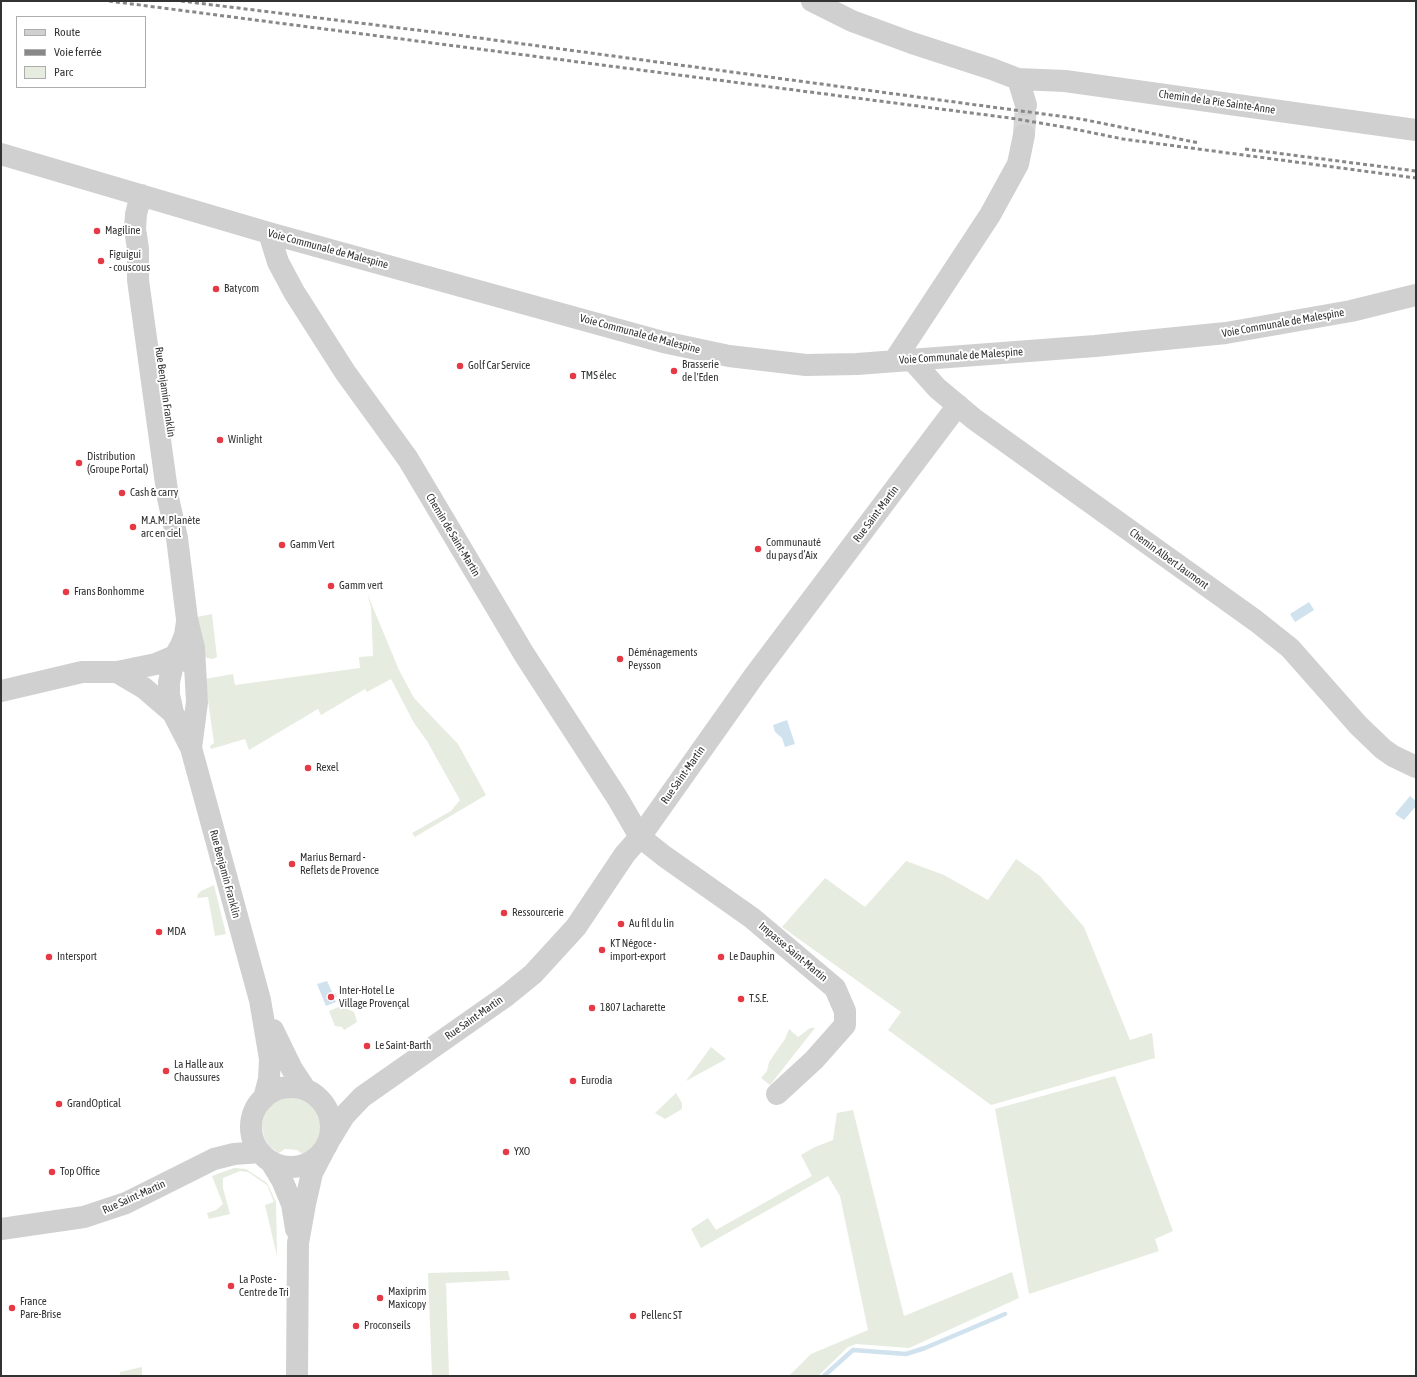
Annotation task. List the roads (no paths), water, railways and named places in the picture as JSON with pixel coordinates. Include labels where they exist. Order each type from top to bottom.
[{"type":"street","name":"Chemin de la Pie Sainte-Anne","points":[[812,1],[852,21],[1018,79],[1065,81],[1416,130]]},
{"type":"street","points":[[1018,79],[1026,104]]},
{"type":"street","points":[[903,361],[990,215],[1018,164],[1024,135]]},
{"type":"street","name":"Voie Communale de Malespine","points":[[1,154],[269,233],[663,342],[729,356],[806,364],[857,364],[903,361],[1095,346],[1226,333],[1350,311],[1416,295]]},
{"type":"street","name":"Rue Benjamin Franklin","points":[[141,195],[136,214],[135,229],[138,249],[138,280],[163,465],[168,498],[177,538],[187,619]]},
{"type":"street","name":"Chemin de Saint-Martin","points":[[269,233],[278,262],[294,292],[345,372],[408,459],[524,654],[618,799],[640,837]]},
{"type":"street","name":"Chemin Albert Jaumont","points":[[903,361],[974,419],[1256,621],[1290,648],[1358,726],[1383,749],[1393,756],[1416,767]]},
{"type":"street","name":"Rue Saint-Martin","points":[[298,1243],[312,1173],[344,1116],[362,1097],[506,996],[533,974],[576,927],[625,854],[640,837],[754,676],[958,406]]},
{"type":"street","points":[[187,619],[185,635],[175,656],[169,682],[171,704],[191,748]]},
{"type":"street","points":[[187,619],[194,648],[197,702],[191,748]]},
{"type":"street","points":[[1,691],[82,672],[117,672],[156,664],[175,656]]},
{"type":"street","points":[[175,656],[186,662],[196,682]]},
{"type":"street","points":[[117,672],[171,704]]},
{"type":"street","points":[[171,704],[196,682]]},
{"type":"street","name":"Rue Benjamin Franklin","points":[[191,748],[260,1000],[270,1059],[269,1079],[264,1098]]},
{"type":"street","name":"Impasse Saint-Martin","points":[[640,837],[664,856],[752,918],[835,988],[845,1011],[845,1025],[814,1060],[777,1094]]},
{"type":"street","name":"Rue Benjamin Franklin","points":[[260,1000],[292,1070],[312,1093]]},
{"type":"street","points":[[297,1376],[298,1243],[292,1204],[282,1180],[252,1136],[252,1118],[264,1098],[276,1090],[291,1087],[332,1099],[362,1097]]},
{"type":"street","points":[[265,1157],[284,1166],[298,1166],[312,1162],[326,1146],[331,1124],[327,1109],[312,1093]]},
{"type":"street","name":"Rue Saint-Martin","points":[[214,1159],[233,1142],[252,1118]]},
{"type":"street","name":"Rue Saint-Martin","points":[[1,1229],[84,1217],[126,1202],[214,1159],[234,1154],[265,1157]]},
{"type":"water","points":[[1309,602],[1314,610],[1295,622],[1290,614]]},
{"type":"water","points":[[787,720],[795,744],[785,747],[782,738],[775,732],[773,725]]},
{"type":"water","points":[[1410,796],[1416,801],[1416,806],[1404,820],[1395,814]]},
{"type":"water","points":[[327,981],[333,994],[335,993],[337,997],[334,998],[336,1002],[326,1006],[317,984]]},
{"type":"waterway","points":[[824,1376],[853,1350],[906,1354],[925,1348],[1005,1314]]},
{"type":"tunnel","points":[[1024,135],[1026,105]]},
{"type":"railway","points":[[109,1],[1010,118],[1123,139],[1416,178]]},
{"type":"railway","points":[[181,1],[457,35],[1081,119],[1199,143]]},
{"type":"railway","points":[[1245,149],[1416,171]]},
{"type":"place","name":"Magiline","points":[[97,231]]},
{"type":"place","name":"Figuigui - couscous","points":[[101,261]]},
{"type":"place","name":"Batycom","points":[[216,289]]},
{"type":"place","name":"Golf Car Service","points":[[460,366]]},
{"type":"place","name":"Brasserie de l'Eden","points":[[674,371]]},
{"type":"place","name":"TMS élec","points":[[573,376]]},
{"type":"place","name":"Winlight","points":[[220,440]]},
{"type":"place","name":"Distribution (Groupe Portal)","points":[[79,463]]},
{"type":"place","name":"Cash & carry","points":[[122,493]]},
{"type":"place","name":"M.A.M. Planète arc en ciel","points":[[133,527]]},
{"type":"place","name":"Gamm Vert","points":[[282,545]]},
{"type":"place","name":"Communauté du pays d’Aix","points":[[758,549]]},
{"type":"place","name":"Gamm vert","points":[[331,586]]},
{"type":"place","name":"Frans Bonhomme","points":[[66,592]]},
{"type":"place","name":"Déménagements Peysson","points":[[620,659]]},
{"type":"place","name":"Rexel","points":[[308,768]]},
{"type":"place","name":"Marius Bernard - Reflets de Provence","points":[[292,864]]},
{"type":"place","name":"Ressourcerie","points":[[504,913]]},
{"type":"place","name":"Au fil du lin","points":[[621,924]]},
{"type":"place","name":"MDA","points":[[159,932]]},
{"type":"place","name":"KT Négoce - import-export","points":[[602,950]]},
{"type":"place","name":"Intersport","points":[[49,957]]},
{"type":"place","name":"Le Dauphin","points":[[721,957]]},
{"type":"place","name":"Inter-Hotel Le Village Provençal","points":[[331,997]]},
{"type":"place","name":"T.S.E.","points":[[741,999]]},
{"type":"place","name":"1807 Lacharette","points":[[592,1008]]},
{"type":"place","name":"Le Saint-Barth","points":[[367,1046]]},
{"type":"place","name":"La Halle aux Chaussures","points":[[166,1071]]},
{"type":"place","name":"Eurodia","points":[[573,1081]]},
{"type":"place","name":"GrandOptical","points":[[59,1104]]},
{"type":"place","name":"YXO","points":[[506,1152]]},
{"type":"place","name":"Top Office","points":[[52,1172]]},
{"type":"place","name":"La Poste - Centre de Tri","points":[[231,1286]]},
{"type":"place","name":"Maxiprim Maxicopy","points":[[380,1298]]},
{"type":"place","name":"France Pare-Brise","points":[[12,1308]]},
{"type":"place","name":"Pellenc ST","points":[[633,1316]]},
{"type":"place","name":"Proconseils","points":[[356,1326]]}]
